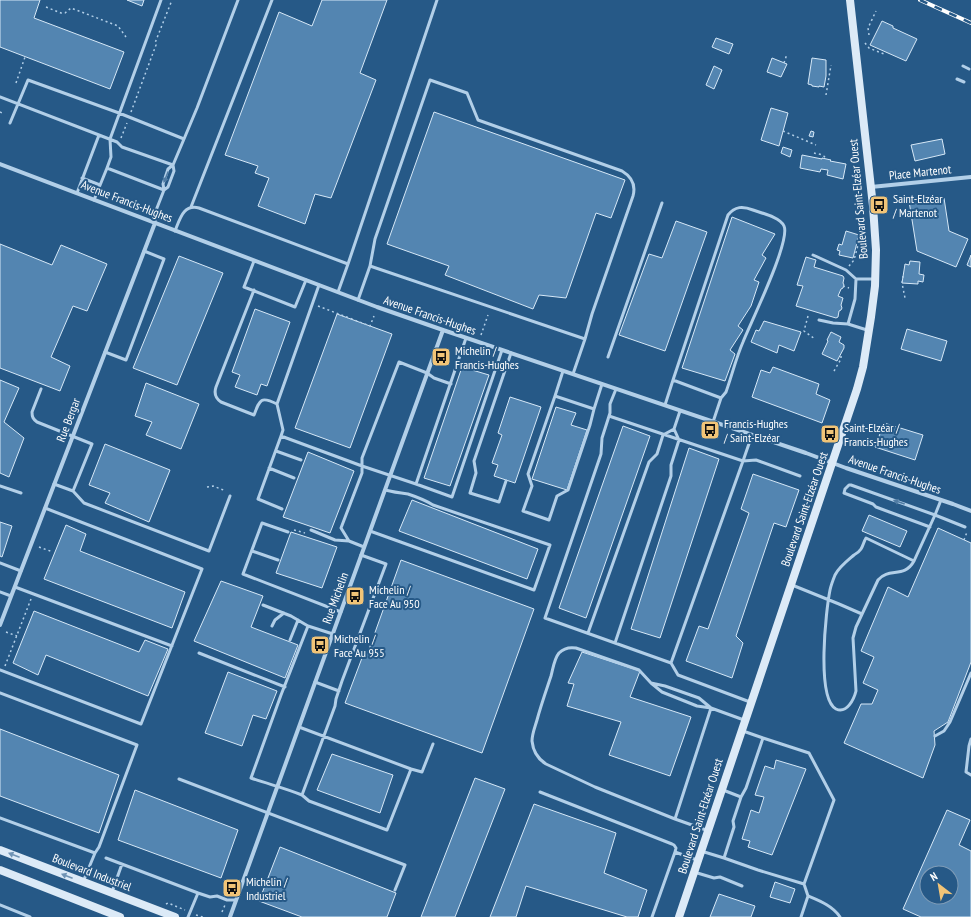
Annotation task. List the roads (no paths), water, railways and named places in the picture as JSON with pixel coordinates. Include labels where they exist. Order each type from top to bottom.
[{"type":"street","name":"Boulevard Saint-Elzéar Ouest","points":[[680,917],[863,367],[875,279],[876,242],[850,0]]},
{"type":"street","name":"Avenue Francis-Hughes","points":[[0,164],[358,300],[971,511]]},
{"type":"street","name":"Place Martenot","points":[[871,187],[971,177]]},
{"type":"street","name":"Rue Bergar","points":[[0,625],[155,223]]},
{"type":"street","name":"Rue Michelin","points":[[230,917],[443,330]]},
{"type":"street","name":"Boulevard Industriel","points":[[0,850],[175,917]]},
{"type":"street","points":[[0,870],[101,911],[120,917]]},
{"type":"lane","points":[[94,200],[111,156],[110,139],[161,0]]},
{"type":"lane","points":[[155,223],[155,213],[164,190],[168,187],[174,171],[173,166],[197,108],[238,0]]},
{"type":"lane","points":[[191,207],[272,0]]},
{"type":"lane","points":[[338,292],[437,0]]},
{"type":"lane","points":[[963,66],[969,69]]},
{"type":"lane","points":[[957,79],[964,82]]},
{"type":"lane","points":[[10,123],[28,80],[119,113],[184,139]]},
{"type":"lane","points":[[358,300],[370,266],[375,239],[430,80],[467,93],[478,120],[622,171],[631,179],[634,187],[633,196],[573,374]]},
{"type":"lane","points":[[0,97],[110,139],[122,147],[173,166]]},
{"type":"lane","points":[[77,193],[99,135]]},
{"type":"lane","points":[[164,190],[162,184],[168,170],[173,166]]},
{"type":"lane","points":[[107,168],[164,190]]},
{"type":"lane","points":[[82,178],[100,185]]},
{"type":"lane","points":[[608,357],[662,203]]},
{"type":"lane","points":[[176,231],[186,209],[191,207],[199,208],[348,264]]},
{"type":"lane","points":[[665,405],[728,215],[734,209],[742,207],[779,219],[783,223],[786,230],[785,236],[758,310],[743,342],[726,392],[721,398],[713,422]]},
{"type":"lane","points":[[105,352],[126,360],[164,259],[144,251]]},
{"type":"lane","points":[[813,254],[846,270],[856,279],[875,279]]},
{"type":"lane","points":[[254,261],[244,286],[295,307],[306,280]]},
{"type":"lane","points":[[370,266],[585,339]]},
{"type":"lane","points":[[848,324],[855,300],[856,279]]},
{"type":"lane","points":[[282,509],[258,499],[283,430],[277,404],[319,285]]},
{"type":"lane","points":[[254,290],[215,393],[219,401],[254,415],[259,403],[262,400],[267,400],[277,404]]},
{"type":"lane","points":[[819,320],[848,324],[869,331]]},
{"type":"lane","points":[[416,484],[466,338]]},
{"type":"lane","points":[[281,436],[452,497],[502,350]]},
{"type":"lane","points":[[506,482],[498,502],[470,493],[476,473],[474,461],[511,353]]},
{"type":"lane","points":[[349,541],[341,528],[362,473],[362,458],[399,362],[451,384]]},
{"type":"lane","points":[[564,371],[528,474],[532,486],[523,511],[549,520],[557,496],[568,490],[602,384]]},
{"type":"lane","points":[[673,380],[721,398]]},
{"type":"lane","points":[[41,389],[32,412],[33,418],[37,422],[92,444],[73,491]]},
{"type":"lane","points":[[616,389],[610,404],[609,416],[602,438],[601,454],[545,618],[671,663],[678,675],[751,702]]},
{"type":"lane","points":[[555,396],[594,409]]},
{"type":"lane","points":[[615,643],[671,476],[671,465],[679,440],[674,429],[680,411]]},
{"type":"lane","points":[[609,416],[743,461],[756,460],[800,476]]},
{"type":"lane","points":[[588,633],[649,462],[657,454],[663,435],[674,429]]},
{"type":"lane","points":[[671,663],[752,435]]},
{"type":"lane","points":[[276,451],[301,460]]},
{"type":"lane","points":[[269,468],[294,478]]},
{"type":"lane","points":[[54,484],[73,491],[84,503],[209,551],[230,496]]},
{"type":"lane","points":[[930,527],[876,507],[873,504],[844,493],[846,486],[851,485],[965,527]]},
{"type":"lane","points":[[0,486],[21,493]]},
{"type":"lane","points":[[370,530],[534,590],[550,545],[433,505],[425,500],[407,494],[385,490]]},
{"type":"lane","points":[[914,561],[866,538],[861,550],[837,572],[830,589],[823,657],[826,690],[833,706],[838,710],[844,709],[850,705],[856,691],[853,638],[862,614],[880,578],[887,574],[906,570],[912,565],[914,561],[930,527],[941,500]]},
{"type":"lane","points":[[0,670],[142,724],[202,570],[45,508]]},
{"type":"lane","points":[[286,532],[262,523],[243,574],[341,612]]},
{"type":"lane","points":[[311,530],[335,540],[349,541],[364,547]]},
{"type":"lane","points":[[252,551],[278,560]]},
{"type":"lane","points":[[302,795],[386,564],[361,555]]},
{"type":"lane","points":[[0,563],[21,571]]},
{"type":"lane","points":[[791,585],[862,614]]},
{"type":"lane","points":[[15,587],[172,646]]},
{"type":"lane","points":[[0,592],[11,596]]},
{"type":"lane","points":[[263,605],[284,613],[308,626],[333,634]]},
{"type":"lane","points":[[272,626],[275,620],[284,613]]},
{"type":"lane","points":[[290,640],[298,620]]},
{"type":"lane","points":[[308,626],[251,778],[302,795],[309,801],[387,830],[411,768]]},
{"type":"lane","points":[[708,831],[595,787],[540,760],[532,743],[533,732],[543,699],[557,658],[561,651],[576,648],[640,670],[651,683],[662,692],[697,706],[711,708],[745,721]]},
{"type":"lane","points":[[199,653],[285,687]]},
{"type":"lane","points":[[935,736],[944,731],[950,722],[971,673]]},
{"type":"lane","points":[[316,682],[339,691]]},
{"type":"lane","points":[[651,683],[665,686],[699,698],[711,708]]},
{"type":"lane","points":[[0,693],[137,745],[99,847],[83,882]]},
{"type":"lane","points":[[675,819],[711,708]]},
{"type":"lane","points":[[299,728],[422,772],[433,744]]},
{"type":"lane","points":[[741,731],[809,754],[834,800],[804,884],[808,896],[801,917]]},
{"type":"lane","points":[[724,858],[734,827],[733,821],[741,796],[746,788],[763,738]]},
{"type":"lane","points":[[971,739],[966,772],[971,775]]},
{"type":"lane","points":[[179,779],[405,865],[395,890]]},
{"type":"lane","points":[[722,790],[741,796]]},
{"type":"lane","points":[[540,792],[672,844],[676,848],[652,917]]},
{"type":"lane","points":[[0,818],[95,853]]},
{"type":"lane","points":[[675,852],[698,860]]},
{"type":"lane","points":[[701,852],[804,884]]},
{"type":"lane","points":[[106,858],[210,897],[217,896],[227,900],[236,900]]},
{"type":"lane","points":[[112,893],[122,864]]},
{"type":"lane","points":[[694,872],[714,878],[720,878],[742,886]]},
{"type":"lane","points":[[188,917],[198,892]]},
{"type":"lane","points":[[808,896],[827,904],[836,911],[840,917]]},
{"type":"lane","points":[[0,905],[30,917]]},
{"type":"railway","points":[[920,0],[971,23]]},
{"type":"place","name":"Saint-Elzéar / Martenot","points":[[879,205]]},
{"type":"place","name":"Michelin / Francis-Hughes","points":[[441,357]]},
{"type":"place","name":"Francis-Hughes / Saint-Elzéar","points":[[710,430]]},
{"type":"place","name":"Saint-Elzéar / Francis-Hughes","points":[[830,434]]},
{"type":"place","name":"Michelin / Face Au 950","points":[[355,596]]},
{"type":"place","name":"Michelin / Face Au 955","points":[[320,645]]},
{"type":"place","name":"Michelin / Industriel","points":[[232,888]]}]
